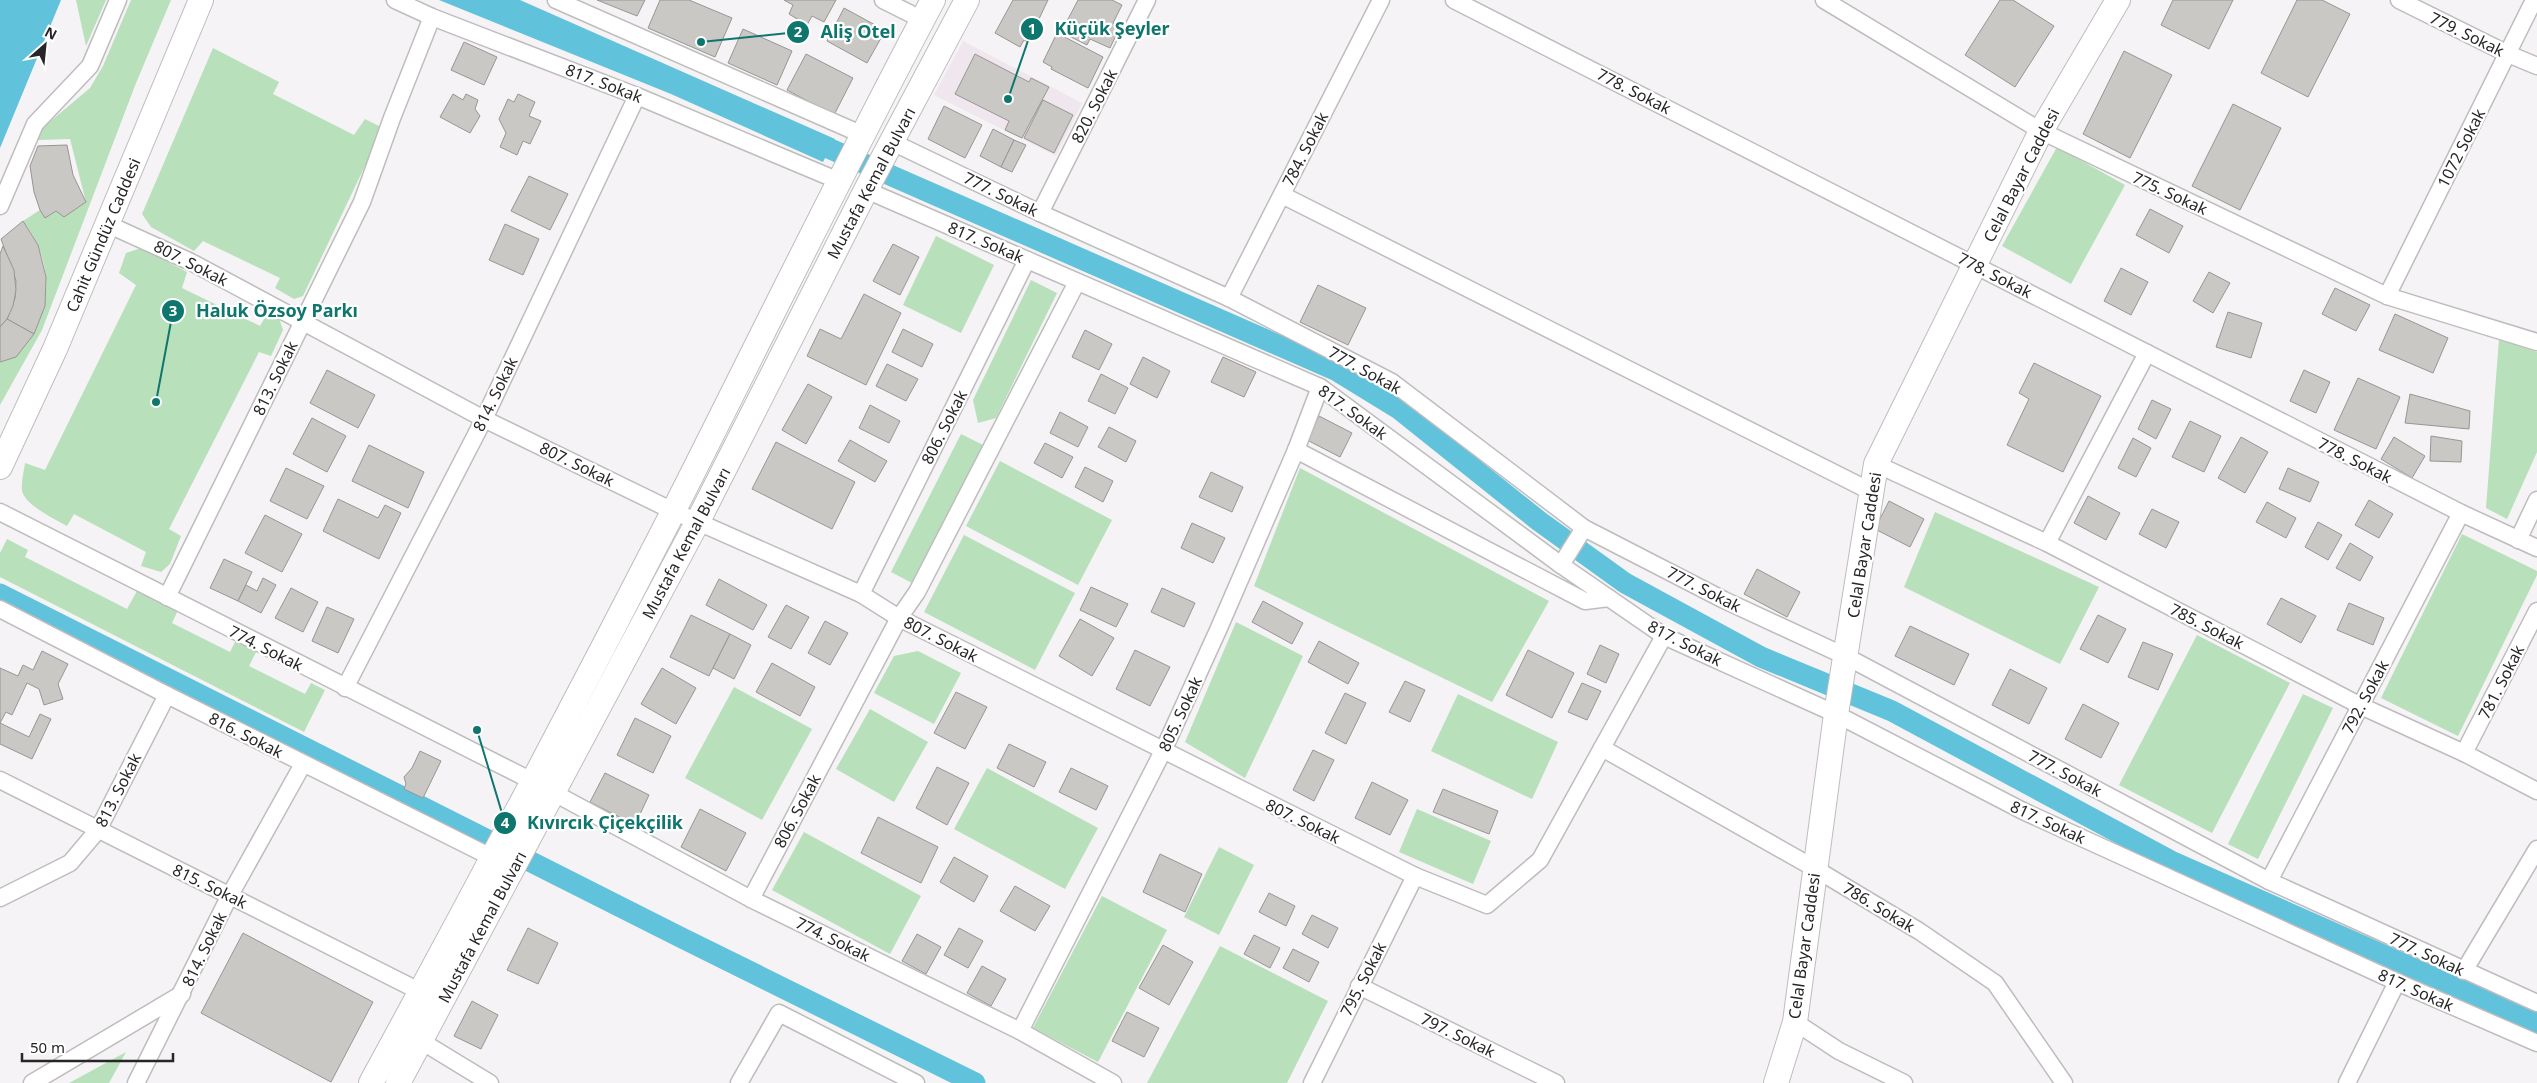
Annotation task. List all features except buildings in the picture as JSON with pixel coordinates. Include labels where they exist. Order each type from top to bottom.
[{"type":"main road","name":"Cahit Gündüz Caddesi","points":[[0,467],[55,349],[201,0]]},
{"type":"main road","name":"Mustafa Kemal Bulvarı","points":[[398,1083],[421,1041],[503,865],[505,837],[544,788],[698,521],[866,190],[967,0]]},
{"type":"main road","name":"Celal Bayar Caddesi","points":[[1776,1083],[1795,1022],[1836,714],[1847,657],[1876,464],[2041,131],[2118,0]]},
{"type":"main road","name":"Mustafa Kemal Bulvarı","points":[[371,1083],[421,992],[503,865],[524,850],[544,788],[673,511],[839,181],[928,10]]},
{"type":"street","points":[[0,206],[35,124],[90,66],[118,0]]},
{"type":"street","name":"817. Sokak","points":[[395,0],[432,17],[637,96],[839,181]]},
{"type":"street","points":[[556,0],[863,135]]},
{"type":"street","points":[[883,0],[928,10]]},
{"type":"street","name":"820. Sokak","points":[[1040,213],[1147,0]]},
{"type":"street","name":"784. Sokak","points":[[1229,298],[1381,0]]},
{"type":"street","name":"778. Sokak","points":[[1454,0],[2461,513],[2537,548]]},
{"type":"street","name":"775. Sokak","points":[[1824,0],[2041,131],[2387,296],[2537,342]]},
{"type":"street","name":"779. Sokak","points":[[2399,0],[2508,54],[2537,66]]},
{"type":"street","name":"1072 Sokak","points":[[2387,296],[2534,0]]},
{"type":"street","name":"813. Sokak","points":[[167,597],[362,202],[392,118],[432,17]]},
{"type":"street","name":"814. Sokak","points":[[344,688],[484,419],[637,96]]},
{"type":"street","name":"777. Sokak","points":[[892,142],[1040,213],[1229,298],[1392,382],[1584,528],[1724,600],[1847,657],[2269,881],[2537,1003]]},
{"type":"street","name":"817. Sokak","points":[[866,190],[1320,387],[1561,565],[1664,636],[1836,714],[2023,811],[2396,982],[2537,1043]]},
{"type":"street","points":[[1282,195],[1872,492]]},
{"type":"street","name":"807. Sokak","points":[[107,224],[191,262],[484,419],[673,511],[861,594],[899,618],[1163,751],[1415,876],[1487,905],[1540,860],[1664,636]]},
{"type":"street","name":"806. Sokak","points":[[861,594],[1027,260]]},
{"type":"street","name":"806. Sokak","points":[[751,899],[899,618],[917,592],[1077,282]]},
{"type":"street","points":[[2047,543],[2147,354]]},
{"type":"street","name":"805. Sokak","points":[[1020,1031],[1163,751],[1296,450],[1320,387]]},
{"type":"street","points":[[1296,450],[1585,601],[1609,598]]},
{"type":"street","name":"785. Sokak","points":[[1876,464],[2047,543],[2361,706],[2464,753],[2537,791]]},
{"type":"street","points":[[2518,540],[2537,500]]},
{"type":"street","name":"774. Sokak","points":[[0,512],[544,788],[751,899],[1020,1031],[1113,1083]]},
{"type":"street","name":"792. Sokak","points":[[2269,881],[2461,513]]},
{"type":"street","points":[[1561,565],[1584,528]]},
{"type":"street","name":"816. Sokak","points":[[0,609],[503,865]]},
{"type":"street","name":"781. Sokak","points":[[2464,753],[2537,611]]},
{"type":"street","name":"813. Sokak","points":[[0,898],[70,863],[98,830],[166,695]]},
{"type":"street","name":"786. Sokak","points":[[1602,748],[1814,868],[1919,932],[1994,983],[2045,1053],[2064,1083]]},
{"type":"street","name":"814. Sokak","points":[[136,1083],[230,895],[303,764]]},
{"type":"street","name":"815. Sokak","points":[[0,780],[421,992]]},
{"type":"street","points":[[2464,971],[2537,849]]},
{"type":"street","name":"795. Sokak","points":[[1312,1083],[1415,876]]},
{"type":"street","points":[[2348,1083],[2396,982]]},
{"type":"street","name":"797. Sokak","points":[[1359,986],[1556,1083]]},
{"type":"street","points":[[32,1083],[182,994]]},
{"type":"street","points":[[739,1083],[779,1014],[916,1083]]},
{"type":"street","points":[[1795,1022],[1839,1051],[1904,1083]]},
{"type":"street","points":[[421,1041],[490,1083]]},
{"type":"shaded area","points":[[963,41],[1082,103],[1056,156],[934,95]]},
{"type":"green space","points":[[76,0],[106,0],[86,46]]},
{"type":"green space","points":[[131,0],[171,0],[136,83],[42,330],[0,405],[0,362],[18,349],[31,334],[40,317],[45,298],[46,278],[42,259],[35,239],[23,221],[40,210],[45,217],[56,211],[64,217],[86,202],[70,139],[38,140],[40,130],[90,88],[103,66]]},
{"type":"green space","points":[[213,48],[279,82],[273,94],[354,135],[365,119],[383,128],[303,296],[294,299],[275,288],[280,278],[203,241],[194,251],[151,227],[142,214]]},
{"type":"green space","points":[[2057,147],[2125,185],[2071,284],[2002,246]]},
{"type":"green space","points":[[936,236],[994,265],[961,333],[903,305]]},
{"type":"green space","points":[[141,248],[187,272],[182,288],[260,326],[267,314],[279,318],[283,330],[271,356],[259,352],[169,529],[181,536],[170,564],[161,572],[141,566],[146,552],[74,514],[67,526],[34,506],[28,501],[22,490],[25,463],[45,470],[136,285],[119,273],[126,253]]},
{"type":"green space","points":[[1031,280],[1057,293],[996,418],[978,423],[973,400]]},
{"type":"green space","points":[[2499,339],[2537,352],[2537,452],[2507,519],[2486,508]]},
{"type":"green space","points":[[961,434],[983,445],[912,583],[891,572]]},
{"type":"green space","points":[[1000,461],[1112,520],[1078,585],[966,526]]},
{"type":"green space","points":[[1300,468],[1549,601],[1492,702],[1254,586]]},
{"type":"green space","points":[[1935,512],[2099,587],[2060,664],[1904,587]]},
{"type":"green space","points":[[2462,534],[2537,571],[2537,575],[2458,736],[2381,698]]},
{"type":"green space","points":[[964,535],[1075,593],[1035,670],[924,612]]},
{"type":"green space","points":[[7,539],[28,550],[25,557],[127,609],[138,589],[178,610],[172,623],[230,652],[236,640],[257,650],[249,666],[305,694],[311,683],[325,690],[304,732],[0,577],[0,553]]},
{"type":"green space","points":[[1236,622],[1303,656],[1245,778],[1185,742]]},
{"type":"green space","points":[[2197,635],[2290,683],[2212,833],[2119,785]]},
{"type":"green space","points":[[918,651],[961,673],[934,724],[874,693],[894,656]]},
{"type":"green space","points":[[734,687],[812,729],[762,820],[685,778]]},
{"type":"green space","points":[[1458,694],[1558,742],[1532,799],[1431,751]]},
{"type":"green space","points":[[2303,694],[2333,708],[2258,859],[2228,844]]},
{"type":"green space","points":[[870,709],[928,742],[894,802],[836,769]]},
{"type":"green space","points":[[987,768],[1098,828],[1065,889],[954,829]]},
{"type":"green space","points":[[1417,809],[1491,841],[1473,884],[1399,852]]},
{"type":"green space","points":[[804,832],[921,896],[890,954],[772,890]]},
{"type":"green space","points":[[1219,847],[1254,865],[1219,935],[1184,917]]},
{"type":"green space","points":[[1102,896],[1167,930],[1098,1062],[1033,1028]]},
{"type":"green space","points":[[1220,946],[1328,1001],[1287,1083],[1147,1083]]},
{"type":"green space","points":[[126,1052],[109,1083],[69,1083]]},
{"type":"water","points":[[0,0],[61,0],[0,148]]},
{"type":"water","points":[[439,0],[520,0],[835,139],[823,162],[671,94]]},
{"type":"waterway","points":[[803,137],[1337,371],[1399,409],[1539,521],[1625,583],[1761,657],[1892,711],[2171,861],[2537,1023]]},
{"type":"waterway","points":[[0,594],[682,938],[975,1083]]},
{"type":"place","name":"Aliş Otel","points":[[701,42]]},
{"type":"place","name":"Küçük Şeyler","points":[[1008,99]]},
{"type":"place","name":"Haluk Özsoy Parkı","points":[[156,402]]},
{"type":"place","name":"Kıvırcık Çiçekçilik","points":[[477,730]]}]
